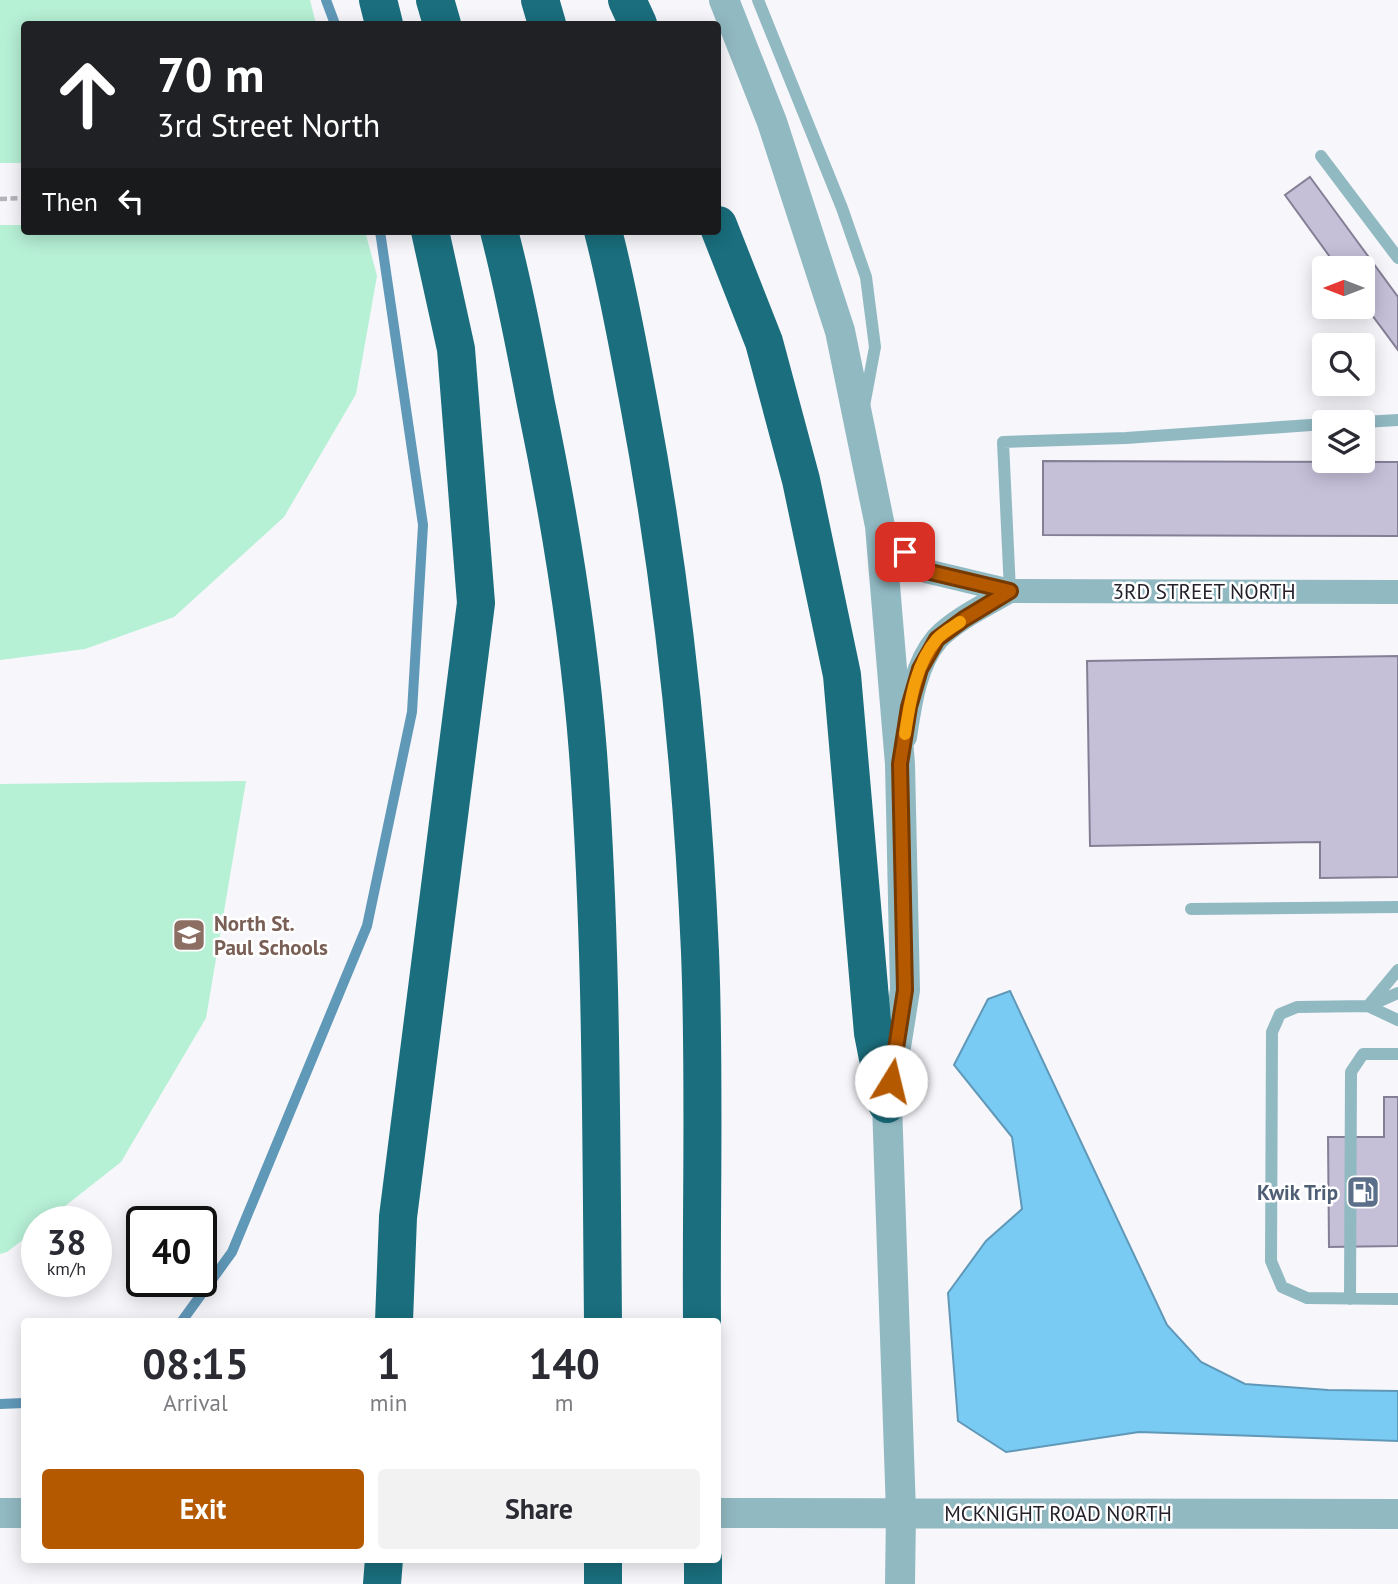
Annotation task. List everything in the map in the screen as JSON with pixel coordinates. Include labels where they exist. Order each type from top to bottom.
[{"type":"highway","points":[[378,0],[383,21]]},
{"type":"highway","points":[[435,0],[441,21]]},
{"type":"highway","points":[[540,0],[546,21]]},
{"type":"highway","points":[[627,0],[637,21]]},
{"type":"highway","points":[[721,233],[764,342],[801,480],[842,675],[873,1033],[887,1104]]},
{"type":"highway","points":[[394,1318],[398,1217],[476,603],[456,349],[431,235]]},
{"type":"highway","points":[[500,235],[558,512],[578,648],[600,962],[603,1318]]},
{"type":"highway","points":[[604,235],[629,348],[655,489],[681,697],[694,844],[700,955],[702,1318]]},
{"type":"highway","points":[[382,1584],[384,1563]]},
{"type":"highway","points":[[603,1563],[603,1584]]},
{"type":"highway","points":[[703,1563],[703,1584]]},
{"type":"street","points":[[724,0],[772,122],[836,318],[880,526],[900,764],[905,990],[887,1104],[901,1513],[900,1584]]},
{"type":"street","name":"3RD STREET NORTH","points":[[880,526],[926,571],[1010,591],[1398,592]]},
{"type":"street","points":[[900,764],[909,707],[920,669],[937,639],[1010,591]]},
{"type":"street","points":[[0,1513],[21,1513]]},
{"type":"street","name":"MCKNIGHT ROAD NORTH","points":[[721,1513],[1398,1514]]},
{"type":"lane","points":[[758,0],[842,208],[866,277],[874,347],[861,427]]},
{"type":"lane","points":[[1321,156],[1398,258]]},
{"type":"lane","points":[[1375,421],[1398,419]]},
{"type":"lane","points":[[1010,591],[1003,442],[1126,438],[1312,425]]},
{"type":"lane","points":[[1191,909],[1398,907]]},
{"type":"lane","points":[[1368,1006],[1398,970]]},
{"type":"lane","points":[[1398,993],[1368,1006],[1297,1007],[1280,1014],[1272,1032],[1270,1261],[1282,1287],[1307,1298],[1398,1299]]},
{"type":"lane","points":[[1368,1006],[1398,1020]]},
{"type":"lane","points":[[1350,1299],[1351,1072],[1363,1054],[1398,1054]]},
{"type":"path","points":[[0,199],[21,198]]},
{"type":"green space","points":[[0,0],[310,0],[315,21],[21,21],[21,163],[0,163]]},
{"type":"green space","points":[[0,225],[21,225],[21,235],[366,235],[377,276],[356,394],[284,517],[174,617],[85,649],[0,660]]},
{"type":"green space","points":[[246,781],[206,1018],[121,1162],[65,1206],[21,1206],[21,1241],[0,1254],[0,784]]},
{"type":"water","points":[[1010,991],[1167,1325],[1201,1362],[1245,1384],[1328,1390],[1398,1391],[1398,1441],[1139,1432],[1006,1452],[958,1421],[948,1293],[986,1241],[1022,1209],[1012,1137],[954,1065],[988,999]]},
{"type":"building","points":[[1310,177],[1368,256],[1329,256],[1285,195]]},
{"type":"building","points":[[1376,267],[1398,297],[1398,350],[1375,319]]},
{"type":"building","points":[[1043,461],[1312,462],[1312,473],[1375,473],[1375,462],[1398,462],[1398,536],[1043,535]]},
{"type":"building","points":[[1398,656],[1398,877],[1320,878],[1320,842],[1090,846],[1087,661]]},
{"type":"building","name":"Kwik Trip","points":[[1384,1097],[1398,1097],[1398,1246],[1329,1247],[1328,1137],[1384,1137]]},
{"type":"waterway","points":[[326,0],[334,21]]},
{"type":"waterway","points":[[184,1318],[232,1252],[367,926],[412,712],[423,525],[381,235]]},
{"type":"waterway","points":[[0,1404],[21,1403]]},
{"type":"slow traffic","points":[[905,734],[909,707],[920,669],[937,639],[960,622]]},
{"type":"place","name":"North St. Paul Schools","points":[[189,935]]},
{"type":"place","name":"Kwik Trip","points":[[1363,1192]]},
{"type":"route","points":[[891,1081],[905,990],[900,764],[909,707],[920,669],[937,639],[1010,591],[926,571],[905,552]]}]
